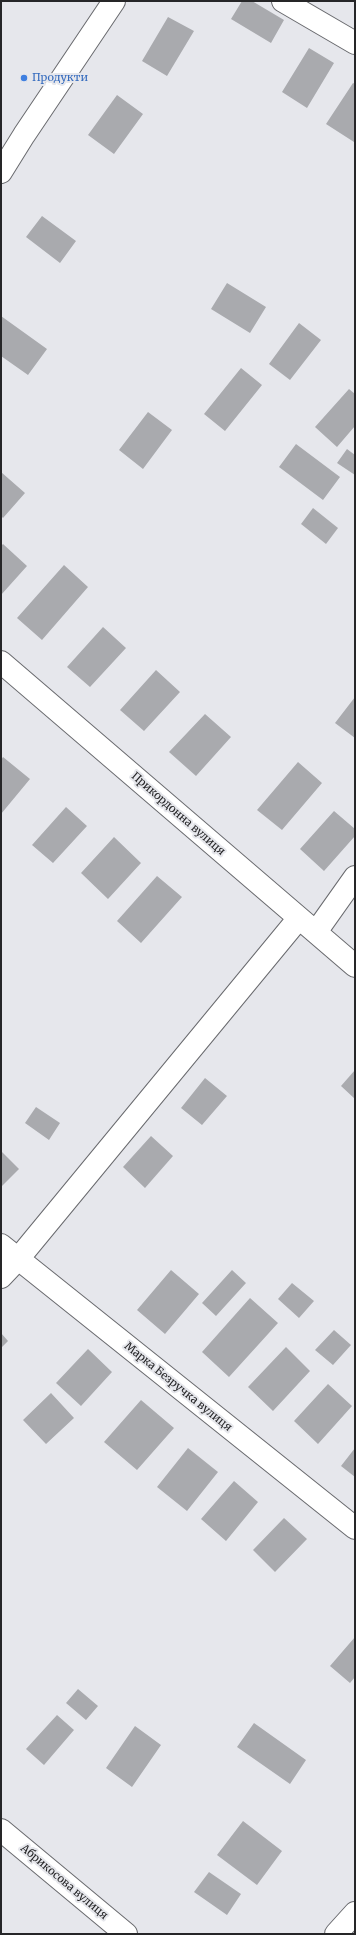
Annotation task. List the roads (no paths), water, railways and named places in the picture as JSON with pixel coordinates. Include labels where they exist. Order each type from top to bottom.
[{"type":"street","points":[[1,172],[24,134],[114,1]]},
{"type":"street","points":[[283,1],[355,43]]},
{"type":"street","name":"Прикордонна вулиця","points":[[1,662],[355,966]]},
{"type":"street","points":[[316,932],[355,877]]},
{"type":"street","points":[[1,1277],[18,1259],[299,918]]},
{"type":"street","name":"Марка Безручка вулиця","points":[[1,1246],[355,1528]]},
{"type":"street","name":"Абрикосова вулиця","points":[[1,1830],[126,1934]]},
{"type":"street","points":[[336,1934],[355,1913]]},
{"type":"place","name":"Продукти","points":[[24,78]]}]
